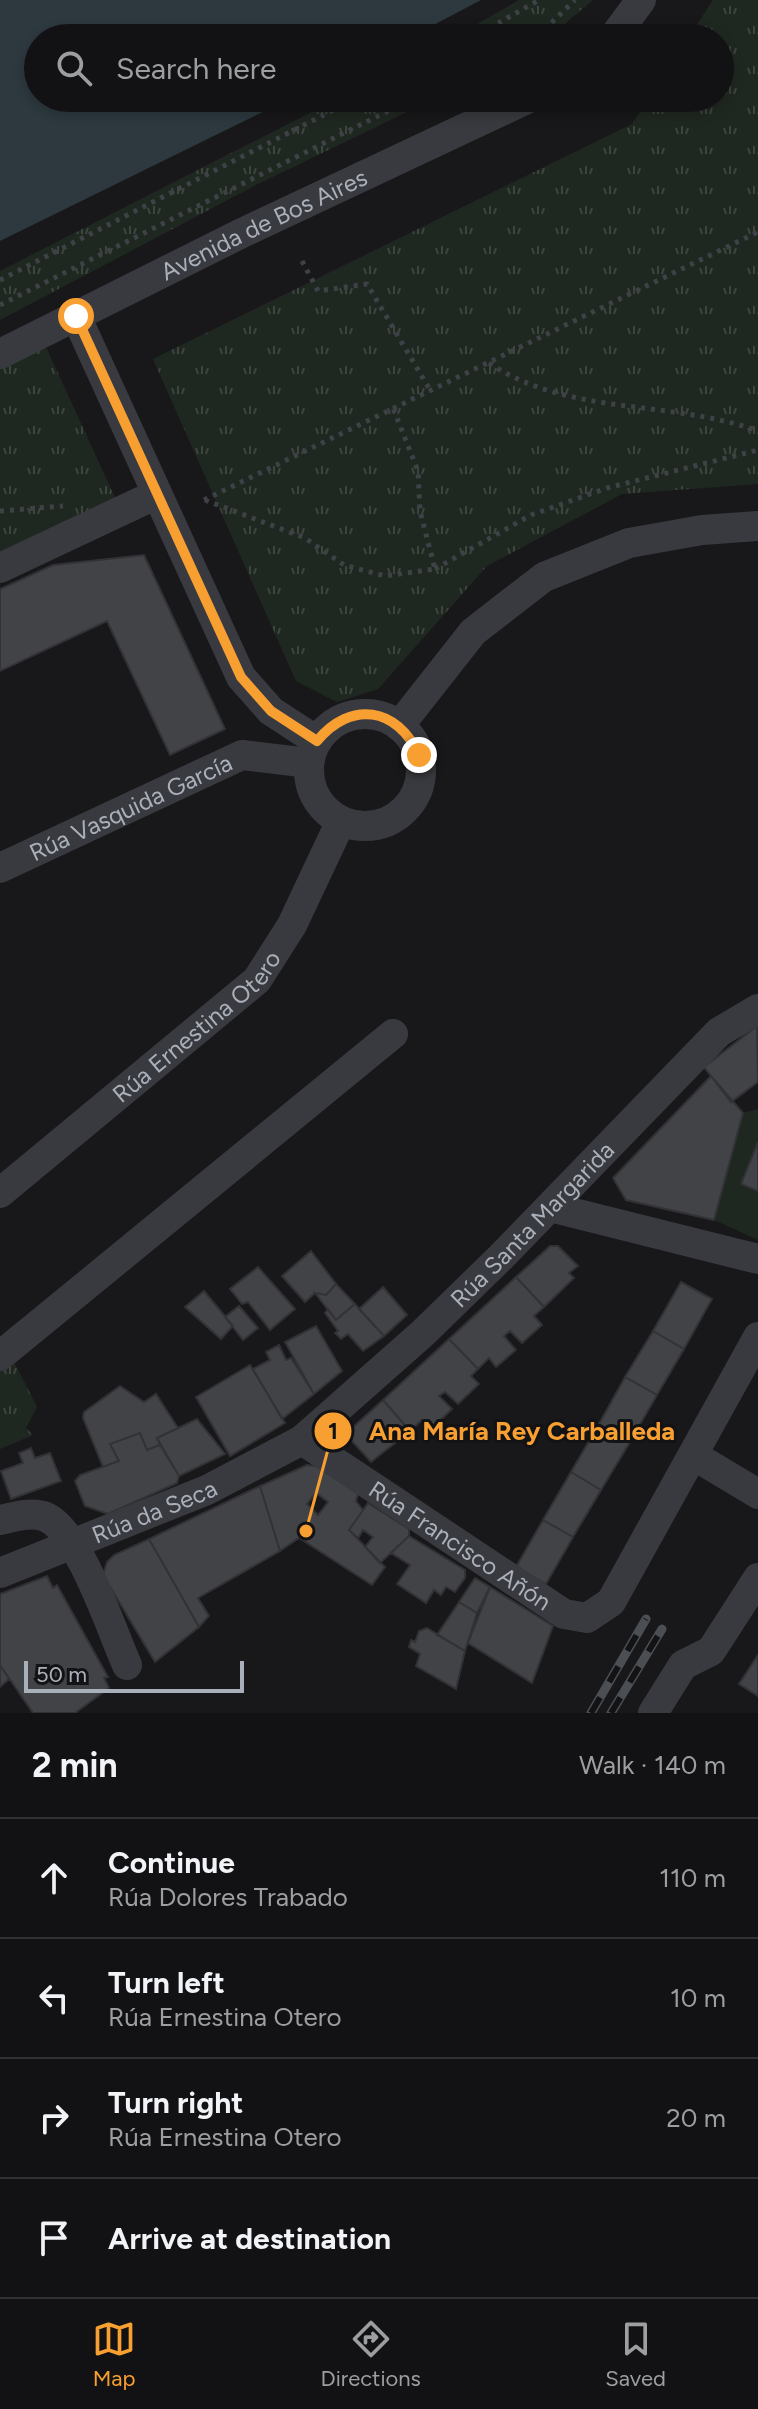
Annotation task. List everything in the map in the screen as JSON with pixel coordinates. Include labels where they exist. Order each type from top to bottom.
[{"type":"street","points":[[623,24],[641,0]]},
{"type":"street","name":"Avenida de Bos Aires","points":[[0,354],[500,112]]},
{"type":"street","points":[[76,316],[241,677],[313,752]]},
{"type":"street","points":[[0,568],[157,494]]},
{"type":"street","points":[[399,726],[473,632],[544,577],[629,543],[702,530],[758,526]]},
{"type":"street","points":[[364,714],[382,716],[399,726],[411,739],[419,755],[421,773],[412,799],[393,818],[376,825],[358,826],[341,821],[326,811],[315,797],[313,752],[329,727],[345,717],[364,714]]},
{"type":"street","name":"Rúa Vasquida García","points":[[0,868],[242,755],[313,752]]},
{"type":"street","name":"Rúa Ernestina Otero","points":[[0,1192],[257,980],[292,925],[341,821]]},
{"type":"street","name":"Rúa Santa Margarida","points":[[302,1440],[423,1333],[719,1032],[758,1009]]},
{"type":"street","points":[[0,1356],[393,1034]]},
{"type":"street","points":[[550,1207],[758,1259]]},
{"type":"street","name":"Rúa Francisco Añón","points":[[302,1440],[564,1614],[587,1618],[611,1602],[758,1337]]},
{"type":"street","name":"Rúa da Seca","points":[[0,1573],[207,1490],[302,1440]]},
{"type":"street","points":[[693,1455],[758,1494]]},
{"type":"street","points":[[0,1520],[25,1515],[44,1516],[74,1545],[127,1665]]},
{"type":"street","points":[[653,1713],[683,1665],[711,1651],[758,1578]]},
{"type":"path","points":[[497,24],[539,0]]},
{"type":"path","points":[[550,24],[575,0]]},
{"type":"path","points":[[0,280],[330,112]]},
{"type":"path","points":[[0,305],[386,112]]},
{"type":"path","points":[[758,232],[204,500],[305,538],[344,565],[385,576],[435,569],[531,515],[607,488],[758,450]]},
{"type":"path","points":[[302,261],[318,291],[367,284],[430,390]]},
{"type":"path","points":[[488,362],[516,381],[546,391],[632,409],[687,411],[758,431]]},
{"type":"path","points":[[393,408],[418,471],[420,511],[435,569]]},
{"type":"green space","points":[[519,0],[593,0],[565,24],[477,24]]},
{"type":"green space","points":[[713,0],[758,0],[758,484],[622,494],[487,566],[378,689],[337,702],[296,681],[153,359],[632,124],[640,112],[734,112],[734,24],[697,24]]},
{"type":"green space","points":[[312,112],[407,112],[258,184],[0,320],[0,271]]},
{"type":"green space","points":[[45,345],[117,502],[0,557],[0,369]]},
{"type":"green space","points":[[758,1109],[758,1240],[714,1220],[743,1113]]},
{"type":"green space","points":[[12,1358],[37,1407],[26,1428],[33,1435],[0,1449],[0,1367]]},
{"type":"shaded area","points":[[0,0],[481,0],[436,24],[24,24],[24,112],[263,112],[0,241]]},
{"type":"building","points":[[144,555],[225,729],[170,755],[107,621],[0,671],[0,589],[53,565]]},
{"type":"building","points":[[757,1026],[758,1082],[731,1102],[704,1067]]},
{"type":"building","points":[[711,1076],[743,1113],[714,1220],[626,1200],[613,1178]]},
{"type":"building","points":[[758,1142],[758,1191],[741,1184]]},
{"type":"building","points":[[550,1246],[558,1246],[578,1266],[569,1273],[574,1278],[544,1307],[516,1277]]},
{"type":"building","points":[[311,1251],[336,1284],[326,1295],[315,1293],[305,1302],[282,1276]]},
{"type":"building","points":[[258,1267],[295,1309],[270,1330],[248,1302],[242,1304],[230,1289]]},
{"type":"building","points":[[516,1277],[544,1307],[534,1316],[542,1325],[522,1343],[510,1331],[504,1336],[516,1350],[496,1367],[489,1358],[478,1369],[449,1339]]},
{"type":"building","points":[[681,1282],[712,1299],[684,1349],[653,1331]]},
{"type":"building","points":[[336,1284],[355,1304],[336,1320],[315,1293],[326,1295]]},
{"type":"building","points":[[383,1287],[407,1315],[384,1336],[359,1309]]},
{"type":"building","points":[[204,1291],[233,1326],[221,1339],[185,1307]]},
{"type":"building","points":[[355,1304],[384,1336],[363,1351],[348,1334],[341,1339],[335,1333],[338,1331],[325,1313],[328,1309],[336,1320]]},
{"type":"building","points":[[239,1306],[258,1328],[243,1340],[225,1317]]},
{"type":"building","points":[[316,1326],[342,1371],[314,1394],[285,1342]]},
{"type":"building","points":[[653,1331],[684,1349],[657,1395],[625,1377]]},
{"type":"building","points":[[449,1339],[478,1369],[471,1376],[479,1384],[458,1404],[445,1392],[439,1396],[452,1409],[431,1429],[422,1420],[410,1431],[383,1400]]},
{"type":"building","points":[[279,1345],[286,1360],[291,1358],[314,1394],[282,1419],[253,1369],[270,1360],[266,1352]]},
{"type":"building","points":[[250,1365],[285,1423],[230,1456],[196,1397]]},
{"type":"building","points":[[625,1377],[657,1395],[630,1442],[599,1424]]},
{"type":"building","points":[[120,1386],[144,1402],[156,1394],[178,1428],[157,1438],[160,1445],[147,1450],[140,1433],[110,1444],[119,1461],[103,1467],[83,1418],[84,1412]]},
{"type":"building","points":[[383,1400],[410,1431],[371,1462],[350,1439],[351,1429]]},
{"type":"building","points":[[197,1419],[225,1454],[179,1476],[157,1438]]},
{"type":"building","points":[[599,1424],[630,1442],[601,1490],[571,1472]]},
{"type":"building","points":[[140,1433],[147,1450],[160,1445],[179,1476],[177,1483],[108,1514],[85,1506],[75,1481],[80,1475],[119,1461],[110,1444]]},
{"type":"building","points":[[31,1448],[35,1458],[50,1453],[61,1481],[11,1499],[1,1471],[23,1463],[19,1453]]},
{"type":"building","points":[[307,1465],[324,1467],[359,1491],[356,1501],[363,1510],[349,1530],[385,1567],[372,1585],[299,1538],[280,1551],[260,1486]],"holes":[[[316,1493],[328,1502],[318,1515],[307,1504]]]},
{"type":"building","points":[[571,1472],[601,1490],[573,1537],[543,1520]]},
{"type":"building","points":[[260,1486],[280,1551],[198,1598],[209,1616],[199,1627],[149,1539]]},
{"type":"building","points":[[368,1503],[409,1529],[409,1536],[380,1563],[365,1547],[373,1537],[363,1530],[358,1538],[349,1530]]},
{"type":"building","points":[[543,1520],[573,1537],[546,1584],[516,1567]]},
{"type":"building","points":[[409,1536],[465,1570],[465,1578],[455,1592],[446,1587],[441,1595],[434,1590],[426,1603],[397,1584],[410,1565],[391,1553]]},
{"type":"building","points":[[149,1539],[199,1627],[155,1662],[103,1575],[107,1562],[114,1555]]},
{"type":"building","points":[[47,1576],[53,1588],[57,1585],[108,1677],[104,1678],[109,1688],[75,1713],[33,1713],[0,1665],[0,1594]]},
{"type":"building","points":[[475,1578],[490,1587],[477,1613],[459,1602]]},
{"type":"building","points":[[490,1587],[553,1626],[532,1683],[468,1643]]},
{"type":"building","points":[[459,1602],[477,1613],[465,1651],[437,1635]]},
{"type":"building","points":[[427,1628],[465,1651],[456,1689],[416,1666],[420,1654],[409,1647],[411,1640],[415,1642],[419,1631]]},
{"type":"building","points":[[758,1655],[758,1696],[739,1684]]},
{"type":"building","points":[[0,1665],[9,1679],[0,1687]]},
{"type":"railway","points":[[591,1713],[646,1619]]},
{"type":"railway","points":[[611,1713],[662,1629]]},
{"type":"place","name":"Ana María Rey Carballeda","points":[[306,1531]]},
{"type":"route","points":[[76,316],[241,677],[271,711],[317,741],[329,727],[345,717],[364,714],[382,716],[399,726],[411,739],[419,755]]}]
